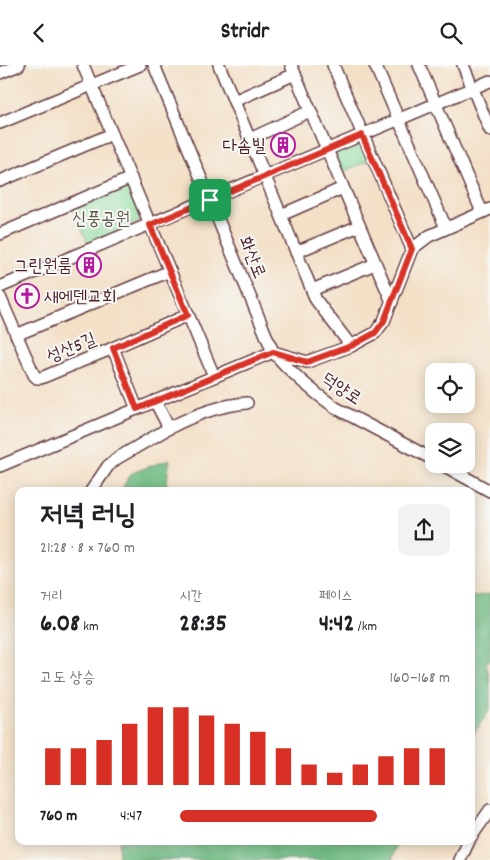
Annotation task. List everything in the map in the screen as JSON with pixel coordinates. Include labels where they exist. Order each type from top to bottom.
[{"type":"street","points":[[0,73],[19,65]]},
{"type":"street","points":[[83,65],[214,377]]},
{"type":"street","points":[[0,123],[140,65]]},
{"type":"street","name":"화산로","points":[[154,65],[273,352]]},
{"type":"street","points":[[219,65],[318,304],[351,346]]},
{"type":"street","points":[[333,65],[412,249]]},
{"type":"street","points":[[375,65],[446,228]]},
{"type":"street","points":[[0,452],[2,465],[273,352],[307,362],[351,346],[375,333],[384,321],[412,249],[429,236],[486,211],[435,104],[419,65]]},
{"type":"street","points":[[463,65],[490,130]]},
{"type":"street","points":[[234,101],[293,70],[392,302]]},
{"type":"street","points":[[0,287],[490,81]]},
{"type":"street","points":[[250,139],[310,111]]},
{"type":"street","points":[[0,181],[112,134]]},
{"type":"street","points":[[0,234],[131,178]]},
{"type":"street","points":[[281,215],[343,188]]},
{"type":"street","points":[[296,252],[359,226]]},
{"type":"street","points":[[312,290],[375,264]]},
{"type":"street","points":[[16,335],[170,271]]},
{"type":"street","name":"성산5길","points":[[0,297],[37,378],[113,348],[137,409]]},
{"type":"street","points":[[113,348],[188,315]]},
{"type":"street","name":"덕양로","points":[[273,352],[322,399],[425,455]]},
{"type":"street","points":[[155,401],[169,428]]},
{"type":"street","points":[[94,487],[108,466],[116,459],[169,428],[214,409],[247,403]]},
{"type":"street","points":[[457,473],[490,491]]},
{"type":"street","points":[[475,831],[490,810]]},
{"type":"street","points":[[460,860],[467,845]]},
{"type":"green space","points":[[356,144],[362,147],[368,161],[342,172],[336,158],[336,153]]},
{"type":"green space","name":"신풍공원","points":[[124,187],[130,189],[142,216],[139,222],[88,244],[73,209]]},
{"type":"green space","points":[[170,459],[166,487],[123,487],[132,473]]},
{"type":"green space","points":[[490,594],[490,661],[486,661],[490,682],[490,710],[475,731],[475,596]]},
{"type":"green space","points":[[118,845],[398,845],[392,860],[119,860]]},
{"type":"place","name":"다솜빌","points":[[283,145]]},
{"type":"place","name":"그린원룸","points":[[89,265]]},
{"type":"place","name":"새에덴교회","points":[[27,296]]},
{"type":"route","points":[[362,135],[412,249],[384,321],[375,333],[351,346],[307,362],[273,352],[137,409],[113,348],[188,315],[150,225],[210,200],[362,135]]}]
